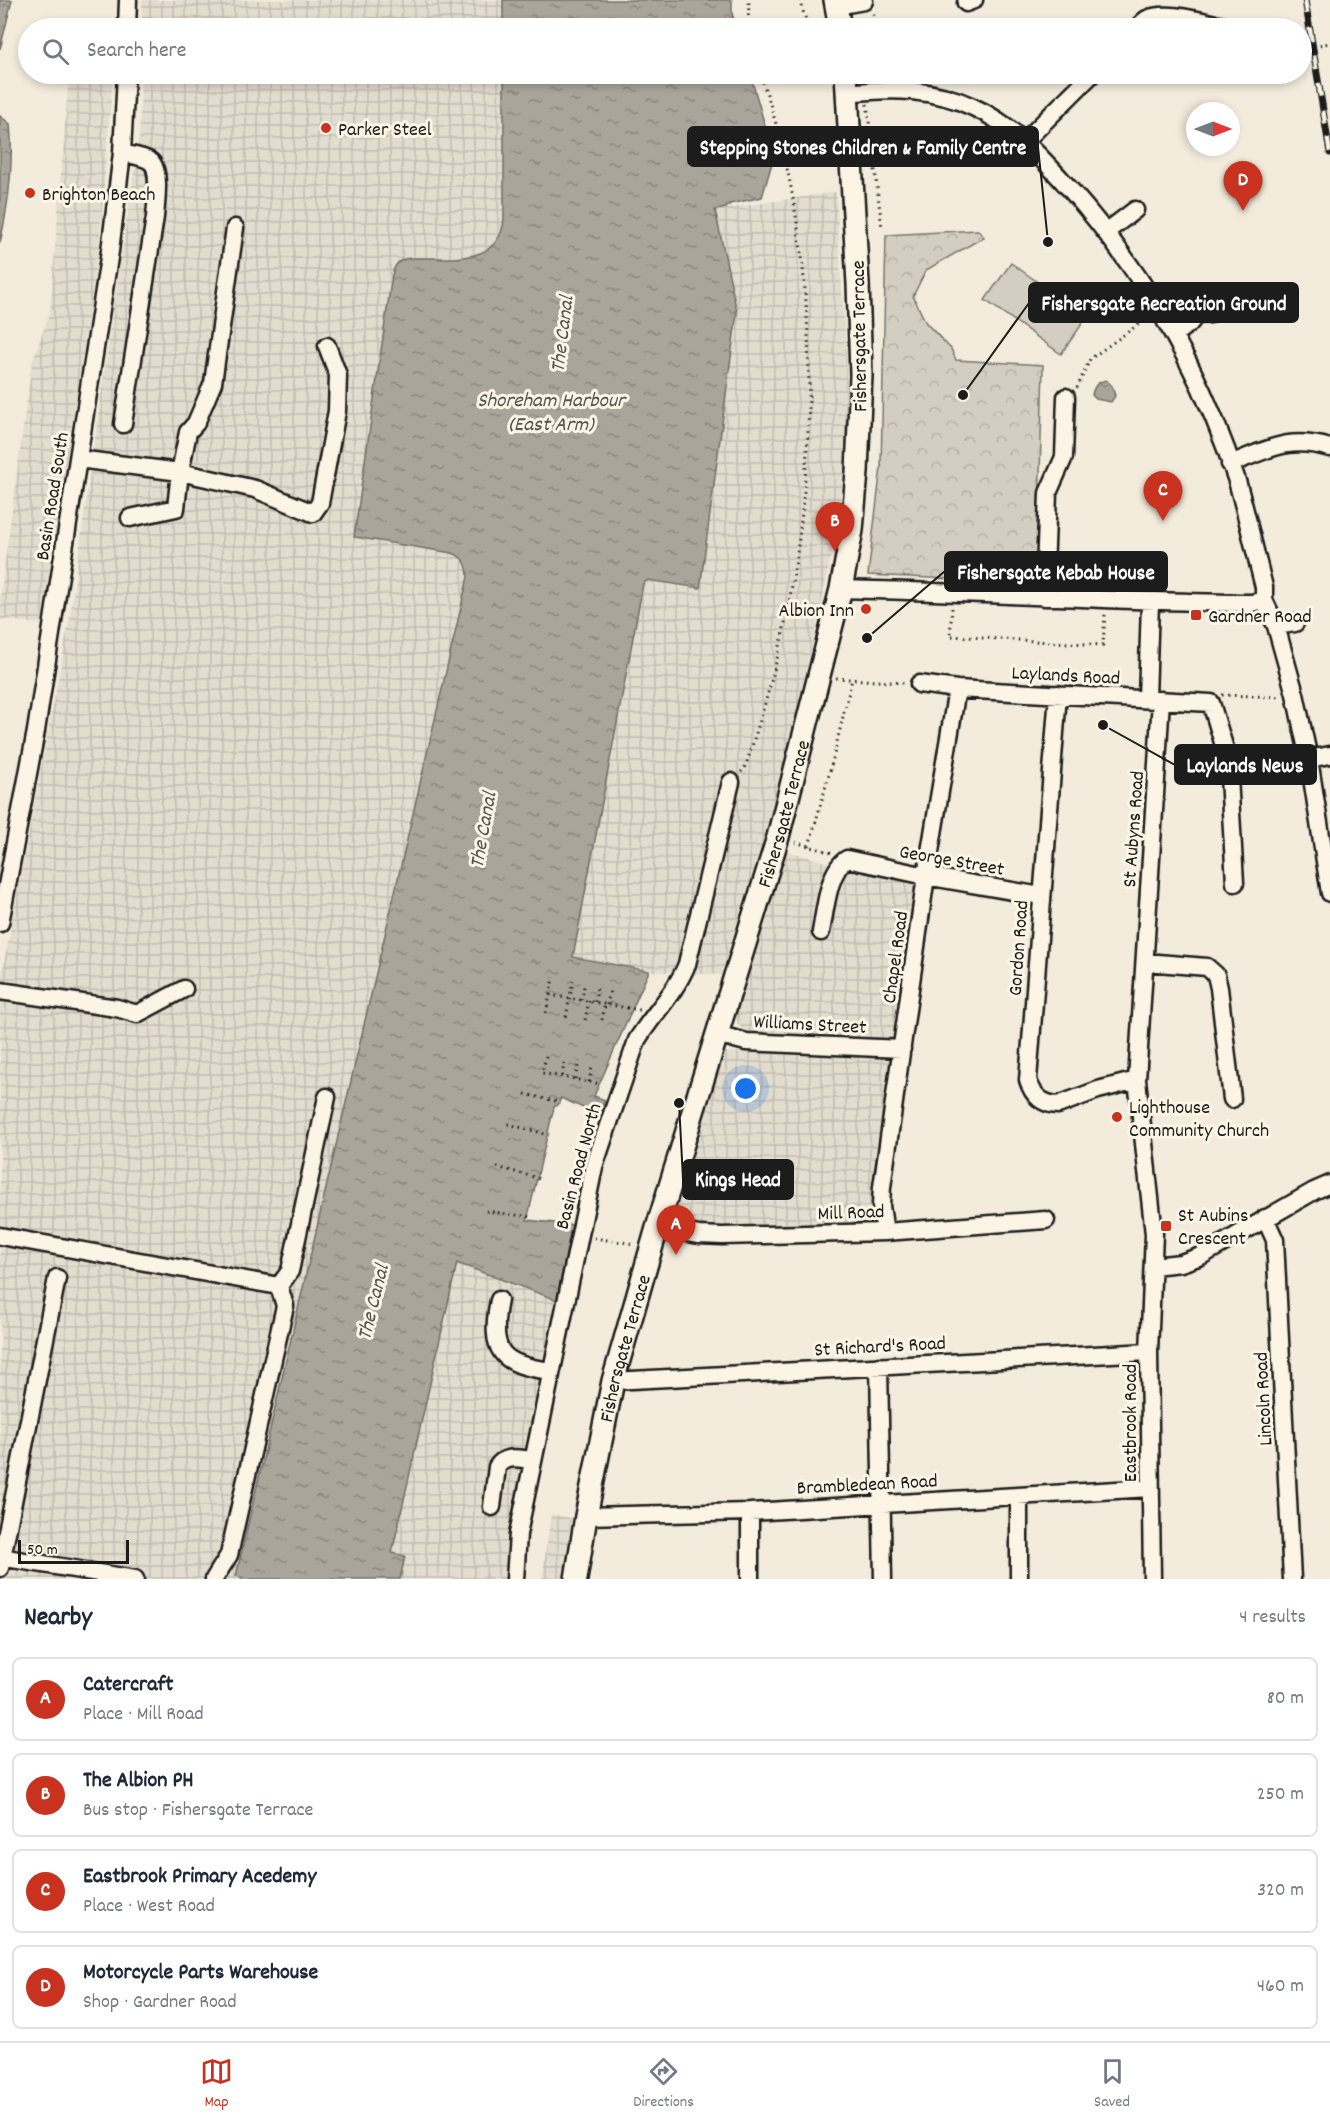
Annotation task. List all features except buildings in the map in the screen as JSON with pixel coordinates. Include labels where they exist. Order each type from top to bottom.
[{"type":"main road","points":[[836,3],[838,18]]},
{"type":"main road","name":"Fishersgate Terrace","points":[[576,1579],[613,1381],[657,1228],[778,837],[841,589],[852,530],[858,472],[861,375],[853,86]]},
{"type":"street","points":[[128,0],[128,18]]},
{"type":"street","points":[[836,3],[864,1]]},
{"type":"street","points":[[1152,18],[1161,16],[1188,18]]},
{"type":"street","name":"Basin Road South","points":[[0,923],[36,731],[110,250],[122,153],[125,84]]},
{"type":"street","points":[[1025,141],[1082,84]]},
{"type":"street","points":[[853,86],[910,89],[944,97],[972,106],[1000,122],[1025,141],[1106,232],[1160,309],[1203,391],[1237,482],[1264,587],[1264,600],[1276,627],[1295,694],[1309,759],[1330,893]]},
{"type":"street","points":[[122,153],[148,160],[154,165],[157,185],[155,216],[123,424]]},
{"type":"street","points":[[1106,232],[1135,210]]},
{"type":"street","points":[[130,518],[176,508],[188,432],[196,423],[213,383],[235,228]]},
{"type":"street","points":[[1174,334],[1189,324],[1196,315],[1210,314]]},
{"type":"street","points":[[78,459],[180,472],[255,489],[313,513],[320,503],[337,411],[338,375],[327,346]]},
{"type":"street","points":[[1044,597],[1048,493],[1064,457],[1066,397]]},
{"type":"street","points":[[1230,464],[1288,442],[1311,442],[1330,448]]},
{"type":"street","points":[[841,589],[1150,602],[1252,603],[1264,600]]},
{"type":"street","name":"St Aubyns Road","points":[[1137,1080],[1154,700],[1150,602]]},
{"type":"street","points":[[1276,627],[1295,623]]},
{"type":"street","name":"Laylands Road","points":[[919,684],[957,689],[1211,703]]},
{"type":"street","name":"Chapel Road","points":[[885,1232],[881,1206],[882,1187],[927,876],[957,689]]},
{"type":"street","name":"Gordon Road","points":[[1058,694],[1028,1080],[1030,1088],[1039,1099],[1051,1105],[1058,1105],[1098,1090],[1137,1080]]},
{"type":"street","points":[[1211,703],[1228,759],[1235,883]]},
{"type":"street","points":[[1309,759],[1330,755]]},
{"type":"street","name":"Basin Road North","points":[[515,1579],[518,1534],[594,1167],[637,1040],[646,1024],[682,978],[687,964],[731,782]]},
{"type":"street","points":[[821,932],[832,879],[842,862],[847,859],[856,861]]},
{"type":"street","name":"George Street","points":[[856,861],[1041,896]]},
{"type":"street","points":[[1144,962],[1207,967],[1216,975],[1220,988],[1232,1099]]},
{"type":"street","points":[[0,991],[117,1008],[137,1014],[184,989]]},
{"type":"street","name":"Williams Street","points":[[716,1034],[746,1042],[902,1049]]},
{"type":"street","name":"Eastbrook Road","points":[[1137,1080],[1154,1234],[1149,1352],[1152,1579]]},
{"type":"street","points":[[279,1286],[290,1271],[327,1097]]},
{"type":"street","points":[[1153,1266],[1181,1263],[1201,1256],[1265,1218],[1330,1184]]},
{"type":"street","name":"Lincoln Road","points":[[1265,1218],[1275,1240],[1292,1579]]},
{"type":"street","name":"Mill Road","points":[[657,1228],[699,1235],[885,1232],[1007,1221],[1046,1220]]},
{"type":"street","points":[[0,1236],[279,1286]]},
{"type":"street","points":[[57,1278],[1,1561],[135,1579]]},
{"type":"street","points":[[214,1579],[229,1555],[285,1306],[279,1286]]},
{"type":"street","points":[[499,1300],[495,1337],[507,1358],[515,1365],[551,1371]]},
{"type":"street","name":"St Richard's Road","points":[[613,1381],[1149,1352]]},
{"type":"street","points":[[879,1366],[883,1579]]},
{"type":"street","points":[[492,1507],[497,1467],[500,1462],[507,1458],[533,1460]]},
{"type":"street","name":"Brambledean Road","points":[[586,1516],[750,1512],[1150,1488]]},
{"type":"street","points":[[1019,1497],[1019,1579]]},
{"type":"street","points":[[750,1512],[750,1579]]},
{"type":"path","points":[[748,18],[749,0]]},
{"type":"path","points":[[799,0],[805,18]]},
{"type":"path","points":[[1312,47],[1330,44]]},
{"type":"path","points":[[731,782],[745,768],[764,709],[786,618],[802,513],[808,416],[808,345],[802,268],[784,153],[763,84]]},
{"type":"path","points":[[853,86],[882,228]]},
{"type":"path","points":[[1066,397],[1079,386],[1090,359],[1160,309]]},
{"type":"path","points":[[953,592],[950,636],[1103,645],[1106,600]]},
{"type":"path","points":[[819,677],[919,684]]},
{"type":"path","points":[[809,846],[852,679]]},
{"type":"path","points":[[1211,703],[1220,695],[1282,697],[1295,694]]},
{"type":"path","points":[[778,837],[856,861]]},
{"type":"path","points":[[546,1013],[553,977]]},
{"type":"path","points":[[566,1017],[573,981]]},
{"type":"path","points":[[582,1000],[584,986]]},
{"type":"path","points":[[595,1002],[597,988]]},
{"type":"path","points":[[602,1020],[610,990]]},
{"type":"path","points":[[550,995],[643,1011]]},
{"type":"path","points":[[585,1020],[589,1002]]},
{"type":"path","points":[[546,1056],[542,1072],[601,1084]]},
{"type":"path","points":[[562,1076],[565,1059]]},
{"type":"path","points":[[575,1079],[579,1061]]},
{"type":"path","points":[[589,1082],[592,1067]]},
{"type":"path","points":[[525,1094],[559,1102]]},
{"type":"path","points":[[508,1124],[549,1135]]},
{"type":"path","points":[[497,1167],[541,1179]]},
{"type":"path","points":[[486,1211],[531,1216]]},
{"type":"path","points":[[586,1237],[636,1245]]},
{"type":"shaded area","points":[[142,0],[503,0],[503,18],[142,18]]},
{"type":"shaded area","points":[[68,84],[112,84],[99,247],[41,624],[0,619],[0,598],[32,362],[50,312]]},
{"type":"shaded area","points":[[141,84],[504,84],[504,224],[495,243],[480,254],[469,257],[411,258],[395,266],[392,275],[354,537],[452,553],[466,563],[468,577],[236,1576],[242,1577],[241,1579],[0,1579],[0,984],[70,616],[139,139]]},
{"type":"shaded area","points":[[836,192],[847,400],[844,468],[838,521],[820,612],[787,754],[765,834],[721,975],[649,971],[573,957],[643,584],[648,580],[700,588],[737,312],[715,210]]},
{"type":"shaded area","points":[[780,849],[837,865],[921,883],[897,1041],[753,1034],[743,1031],[738,1024],[734,1011]]},
{"type":"shaded area","points":[[719,1052],[884,1055],[893,1063],[867,1224],[707,1227],[672,1220]]},
{"type":"shaded area","points":[[457,1262],[557,1300],[512,1539],[508,1579],[400,1579],[405,1557],[392,1554]]},
{"type":"shaded area","points":[[551,1514],[571,1518],[564,1579],[542,1579]]},
{"type":"green space","points":[[978,230],[984,237],[926,270],[913,296],[926,323],[951,349],[956,360],[1043,365],[1037,583],[868,575],[881,467],[886,235]]},
{"type":"green space","points":[[1011,263],[1087,317],[1061,354],[985,300]]},
{"type":"water","points":[[0,0],[12,0],[0,49]]},
{"type":"water","points":[[503,0],[732,0],[733,18],[503,18]]},
{"type":"water","name":"Shoreham Harbour (East Arm)","points":[[504,84],[753,84],[773,153],[772,163],[762,197],[715,210],[737,312],[700,588],[648,580],[643,584],[573,957],[649,971],[594,1096],[605,1100],[599,1115],[561,1098],[558,1105],[554,1107],[527,1220],[573,1225],[557,1300],[457,1263],[392,1553],[405,1556],[400,1579],[241,1579],[236,1576],[468,577],[464,562],[452,553],[354,537],[392,275],[397,264],[405,259],[464,257],[486,250],[495,243],[501,233],[504,219]]},
{"type":"water","points":[[0,116],[10,124],[11,169],[0,243]]},
{"type":"water","points":[[1106,380],[1112,386],[1115,396],[1111,402],[1096,399],[1092,395],[1096,385]]},
{"type":"railway","points":[[1305,0],[1308,18]]},
{"type":"railway","points":[[1312,43],[1330,153]]},
{"type":"place","name":"Parker Steel","points":[[326,128]]},
{"type":"place","name":"Brighton Beach","points":[[30,193]]},
{"type":"place","name":"Motorcycle Parts Warehouse","points":[[1243,211]]},
{"type":"place","name":"Stepping Stones Children & Family Centre","points":[[1048,242]]},
{"type":"place","name":"Fishersgate Recreation Ground","points":[[963,395]]},
{"type":"place","name":"Eastbrook Primary Acedemy","points":[[1163,521]]},
{"type":"place","name":"The Albion PH","points":[[835,552]]},
{"type":"place","name":"Albion Inn","points":[[866,609]]},
{"type":"place","name":"Gardner Road","points":[[1196,615]]},
{"type":"place","name":"Fishersgate Kebab House","points":[[867,638]]},
{"type":"place","name":"Laylands News","points":[[1103,725]]},
{"type":"place","name":"Kings Head","points":[[679,1103]]},
{"type":"place","name":"Lighthouse Community Church","points":[[1117,1117]]},
{"type":"place","name":"St Aubins Crescent","points":[[1166,1226]]},
{"type":"place","name":"Catercraft","points":[[676,1255]]},
{"type":"water label","name":"The Canal","points":[[561,334]]},
{"type":"water label","name":"The Canal","points":[[482,830]]},
{"type":"water label","name":"The Canal","points":[[372,1302]]}]
